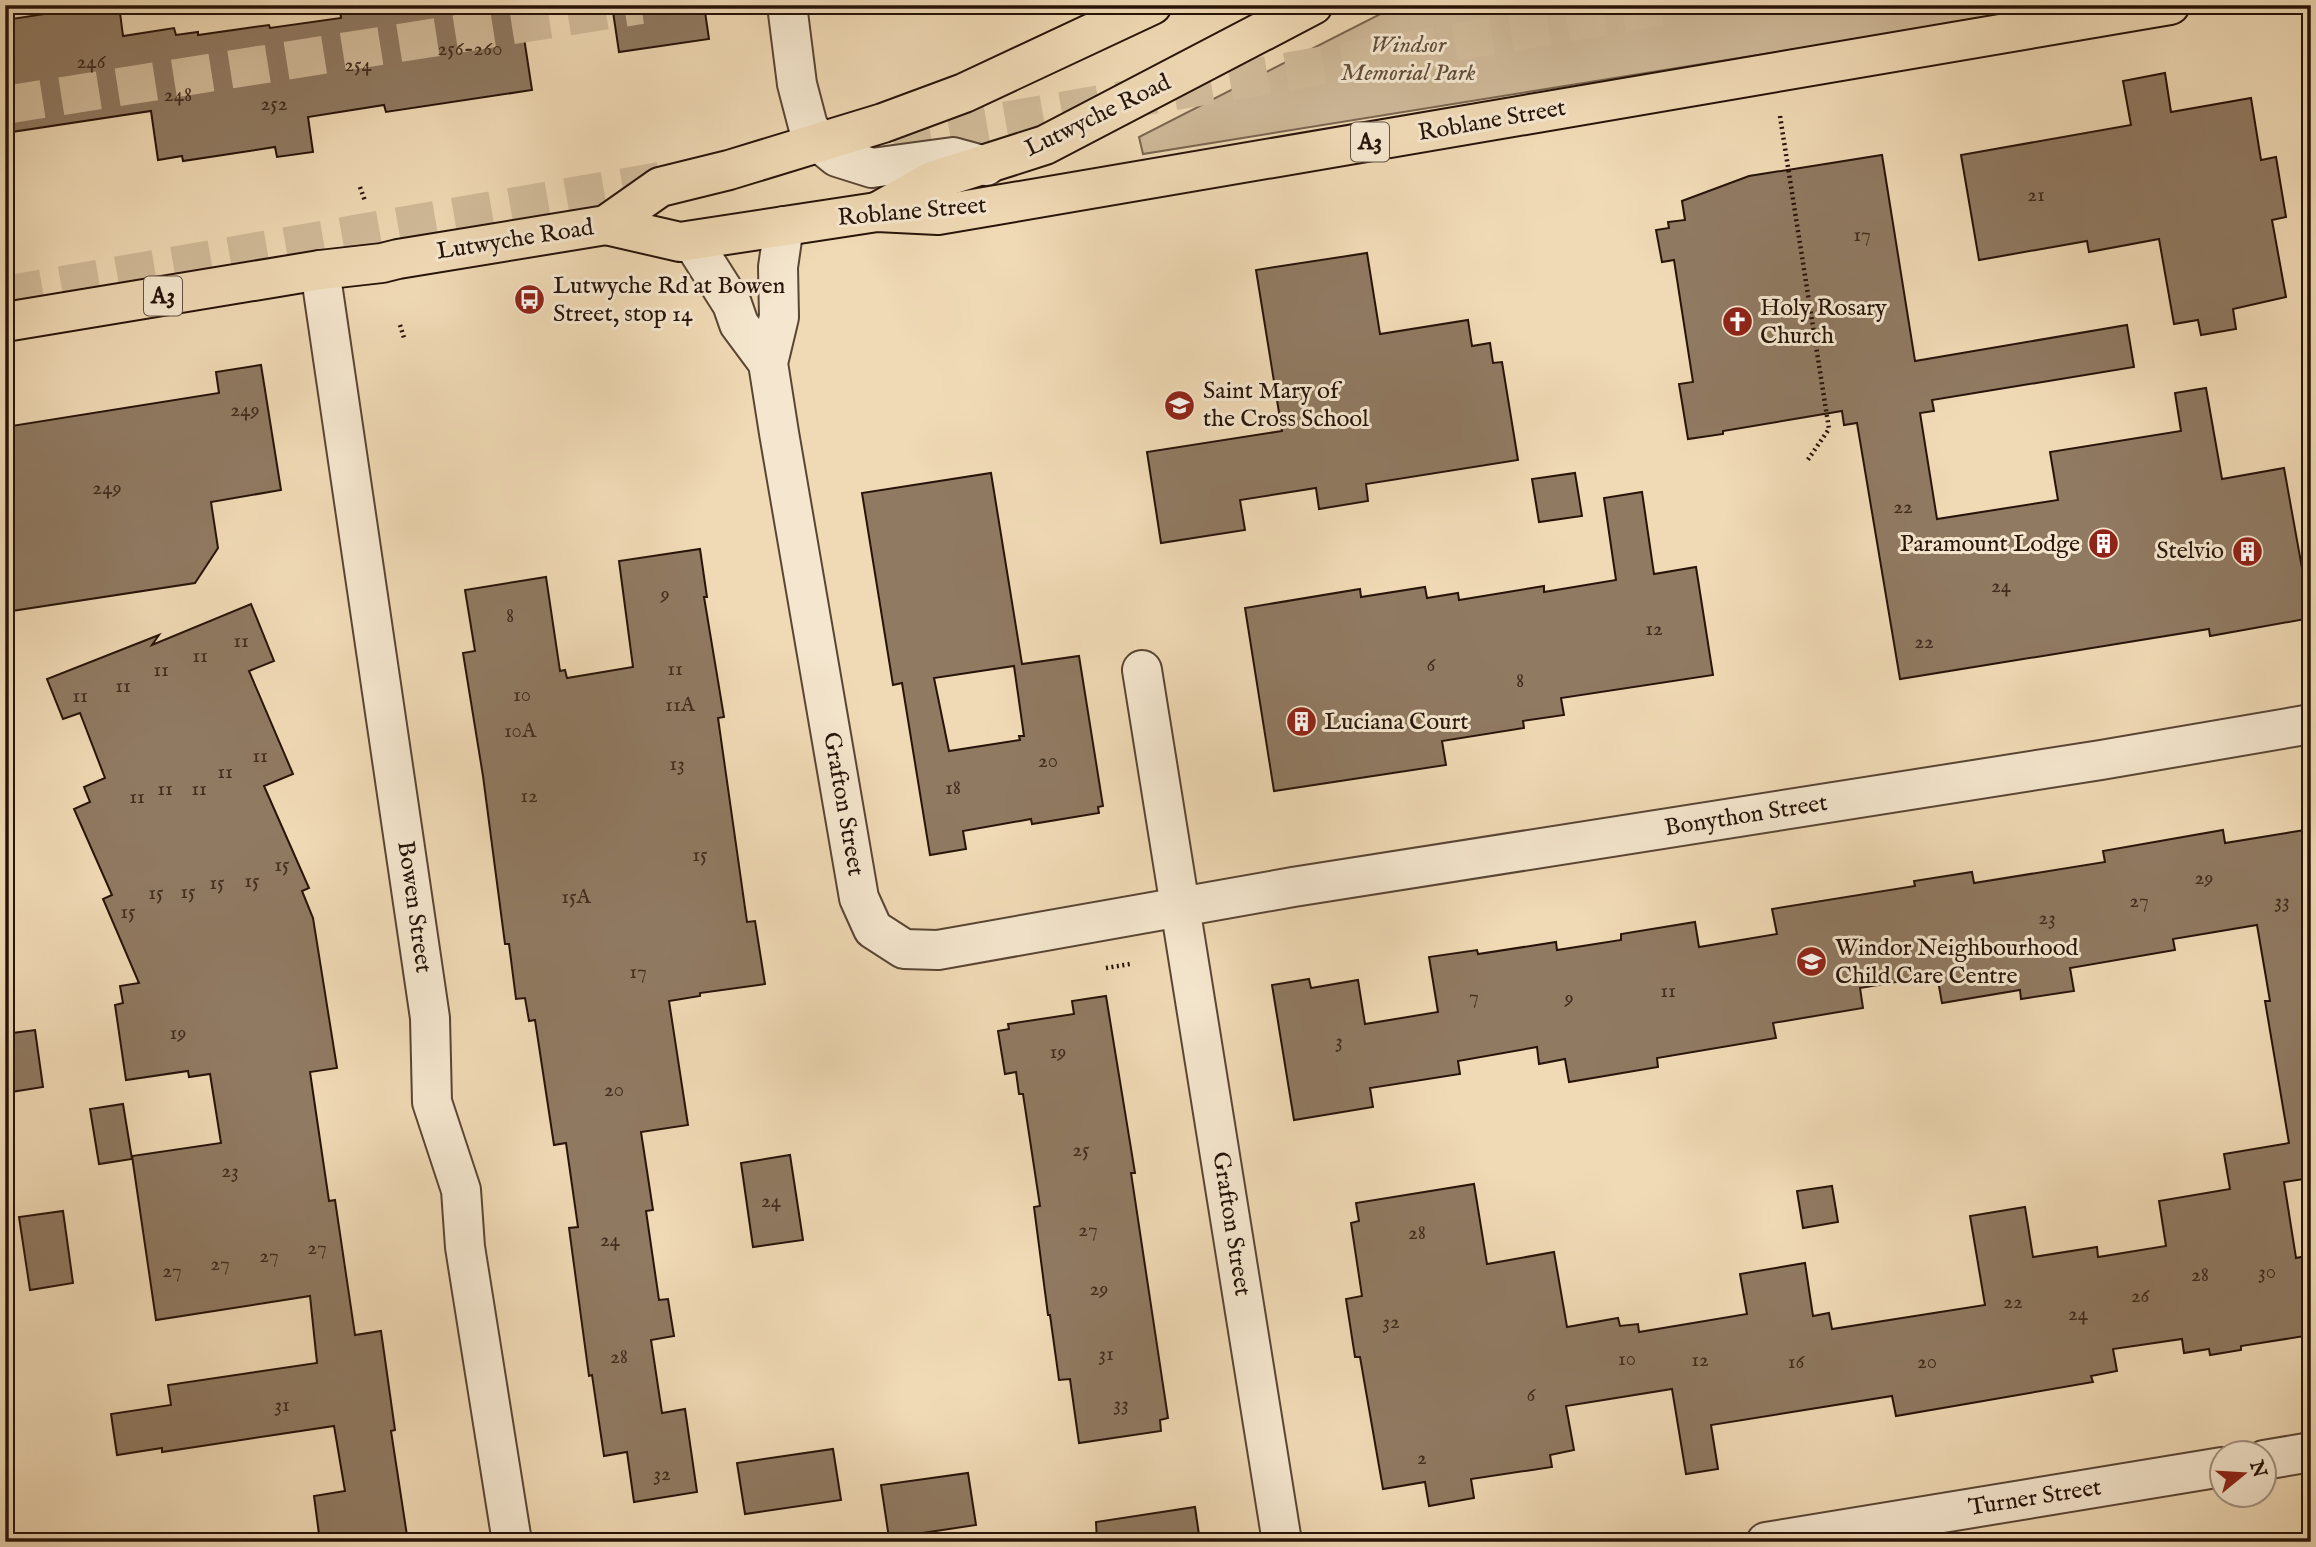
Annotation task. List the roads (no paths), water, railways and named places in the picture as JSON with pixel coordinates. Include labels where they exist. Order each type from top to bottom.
[{"type":"highway","name":"Lutwyche Road","points":[[5,322],[606,225],[660,187],[821,144],[964,93],[1152,5]]},
{"type":"highway","name":"Lutwyche Road","points":[[877,212],[932,181],[1045,145],[1313,5]]},
{"type":"highway","name":"Roblane Street","points":[[606,225],[680,242],[877,212],[938,215],[2170,5]]},
{"type":"street","points":[[787,5],[801,102],[808,126],[821,144],[837,158],[872,168],[953,156],[986,166]]},
{"type":"street","name":"Grafton Street","points":[[784,226],[778,267],[779,317],[768,363],[859,898],[873,929],[904,949],[938,950],[1180,907]]},
{"type":"street","name":"Grafton Street","points":[[692,241],[732,304],[739,324],[768,363]]},
{"type":"street","name":"Bowen Street","points":[[320,270],[430,1018],[432,1102],[461,1189],[465,1247],[512,1542]]},
{"type":"street","name":"Grafton Street","points":[[1142,670],[1282,1542]]},
{"type":"street","name":"Bonython Street","points":[[1180,907],[2311,724]]},
{"type":"street","points":[[2278,1458],[2311,1452]]},
{"type":"street","name":"Turner Street","points":[[1766,1542],[2208,1469]]},
{"type":"tunnel","points":[[5,105],[641,5]]},
{"type":"tunnel","points":[[837,150],[1669,5]]},
{"type":"tunnel","points":[[5,295],[677,178]]},
{"type":"place","name":"Lutwyche Rd at Bowen Street, stop 14","points":[[530,300]]},
{"type":"place","name":"Holy Rosary Church","points":[[1737,322]]},
{"type":"place","name":"Saint Mary of the Cross School","points":[[1180,405]]},
{"type":"place","name":"Paramount Lodge","points":[[2103,544]]},
{"type":"place","name":"Stelvio","points":[[2247,551]]},
{"type":"place","name":"Luciana Court","points":[[1301,722]]},
{"type":"place","name":"Windor Neighbourhood Child Care Centre","points":[[1812,962]]},
{"type":"park label","name":"Windsor Memorial Park","points":[[1408,59]]}]
